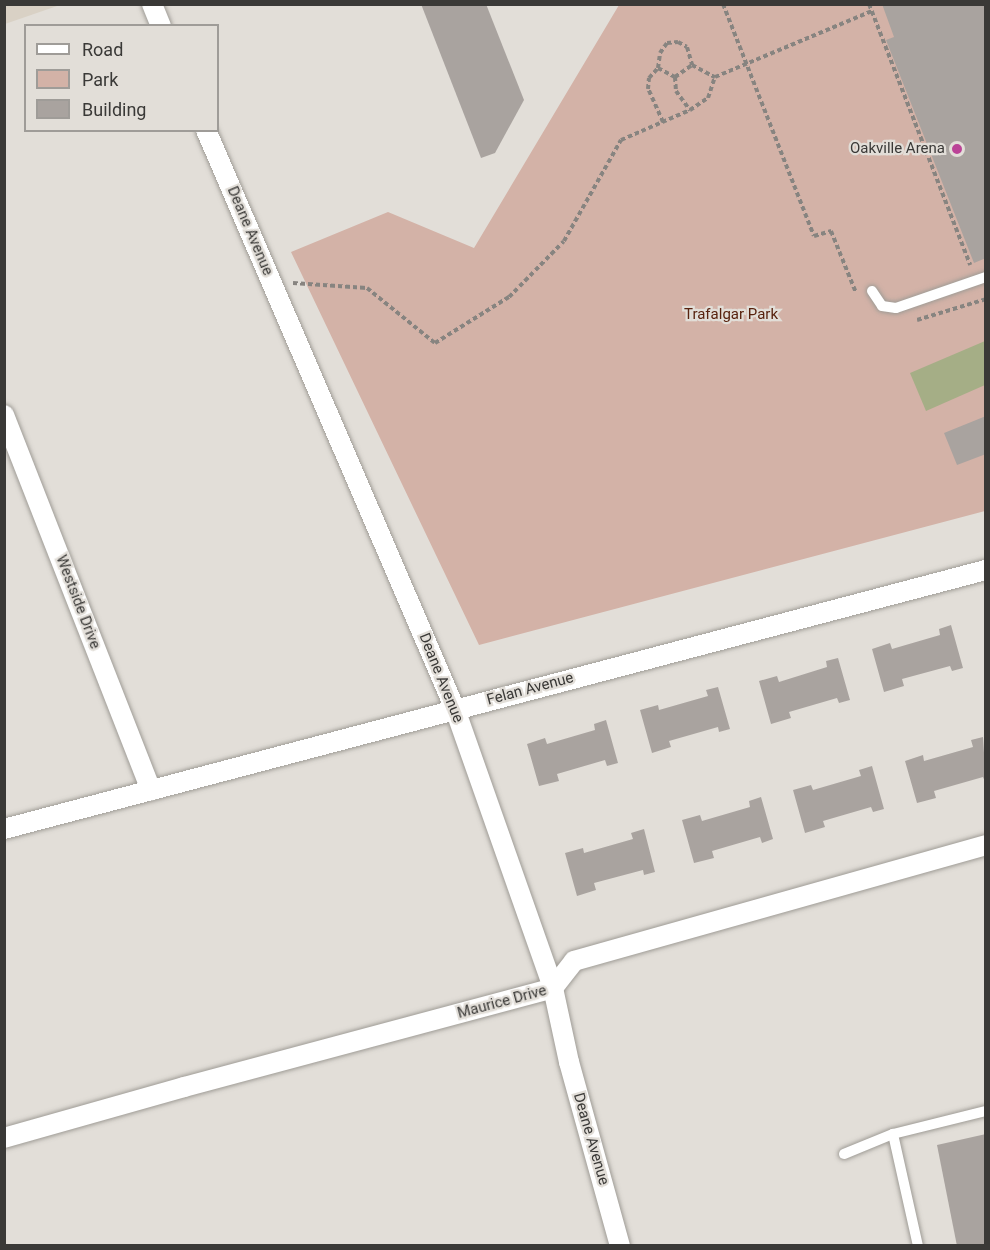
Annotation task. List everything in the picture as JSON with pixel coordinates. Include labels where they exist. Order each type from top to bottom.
[{"type":"street","points":[[152,4],[160,24]]},
{"type":"street","name":"Deane Avenue","points":[[207,132],[455,709],[553,988],[569,1062],[620,1245]]},
{"type":"street","name":"Westside Drive","points":[[4,415],[151,790]]},
{"type":"street","name":"Felan Avenue","points":[[4,829],[986,570]]},
{"type":"street","name":"Maurice Drive","points":[[4,1138],[553,988],[574,961],[986,845]]},
{"type":"lane","points":[[872,291],[882,306],[896,308],[986,277]]},
{"type":"lane","points":[[844,1154],[893,1134],[986,1111]]},
{"type":"lane","points":[[893,1134],[918,1245]]},
{"type":"path","points":[[723,4],[814,236],[831,231],[860,304]]},
{"type":"path","points":[[869,4],[972,265],[958,270],[973,303]]},
{"type":"path","points":[[272,282],[367,288],[435,343],[509,297],[564,241],[621,140],[690,110],[708,98],[715,77],[872,11]]},
{"type":"path","points":[[663,122],[648,88],[649,78],[658,68],[660,52],[667,43],[678,42],[687,47],[692,65],[715,77]]},
{"type":"path","points":[[675,77],[692,65]]},
{"type":"path","points":[[658,68],[675,77]]},
{"type":"path","points":[[675,77],[676,91],[690,110]]},
{"type":"path","points":[[906,323],[986,299]]},
{"type":"shaded area","points":[[5,4],[60,4],[60,5],[5,24]]},
{"type":"shaded area","points":[[985,341],[985,385],[926,411],[910,373]]},
{"type":"green space","name":"Trafalgar Park","points":[[619,5],[985,5],[985,511],[479,645],[291,252],[388,212],[474,248]]},
{"type":"building","points":[[421,4],[486,4],[524,100],[495,153],[481,158]]},
{"type":"building","name":"Oakville Arena","points":[[882,4],[986,4],[986,258],[974,263],[886,40],[894,37]]},
{"type":"building","points":[[986,416],[986,454],[957,465],[944,433]]},
{"type":"building","points":[[951,625],[963,668],[952,671],[950,666],[902,679],[904,686],[884,692],[872,649],[890,643],[892,649],[940,635],[939,629]]},
{"type":"building","points":[[838,658],[850,700],[839,703],[837,698],[789,712],[791,718],[771,724],[759,681],[777,676],[779,682],[827,667],[826,661]]},
{"type":"building","points":[[718,687],[730,729],[719,732],[718,727],[669,741],[671,747],[652,753],[640,710],[658,705],[659,710],[708,696],[706,690]]},
{"type":"building","points":[[606,720],[618,763],[607,766],[605,760],[557,774],[559,781],[539,786],[527,744],[545,738],[547,744],[595,730],[594,724]]},
{"type":"building","points":[[983,737],[986,784],[983,777],[934,791],[936,798],[917,803],[905,761],[923,755],[924,761],[973,747],[971,740]]},
{"type":"building","points":[[872,766],[884,809],[873,812],[871,807],[823,821],[825,827],[805,833],[793,790],[811,785],[813,790],[861,776],[859,770]]},
{"type":"building","points":[[761,797],[773,839],[762,843],[760,837],[712,851],[714,858],[694,863],[682,820],[700,815],[702,821],[750,807],[749,801]]},
{"type":"building","points":[[644,829],[655,872],[644,875],[643,870],[594,883],[596,890],[577,896],[565,853],[583,848],[584,853],[633,839],[631,833]]},
{"type":"building","points":[[986,1134],[986,1246],[957,1246],[937,1145]]},
{"type":"place","name":"Oakville Arena","points":[[957,149]]}]
